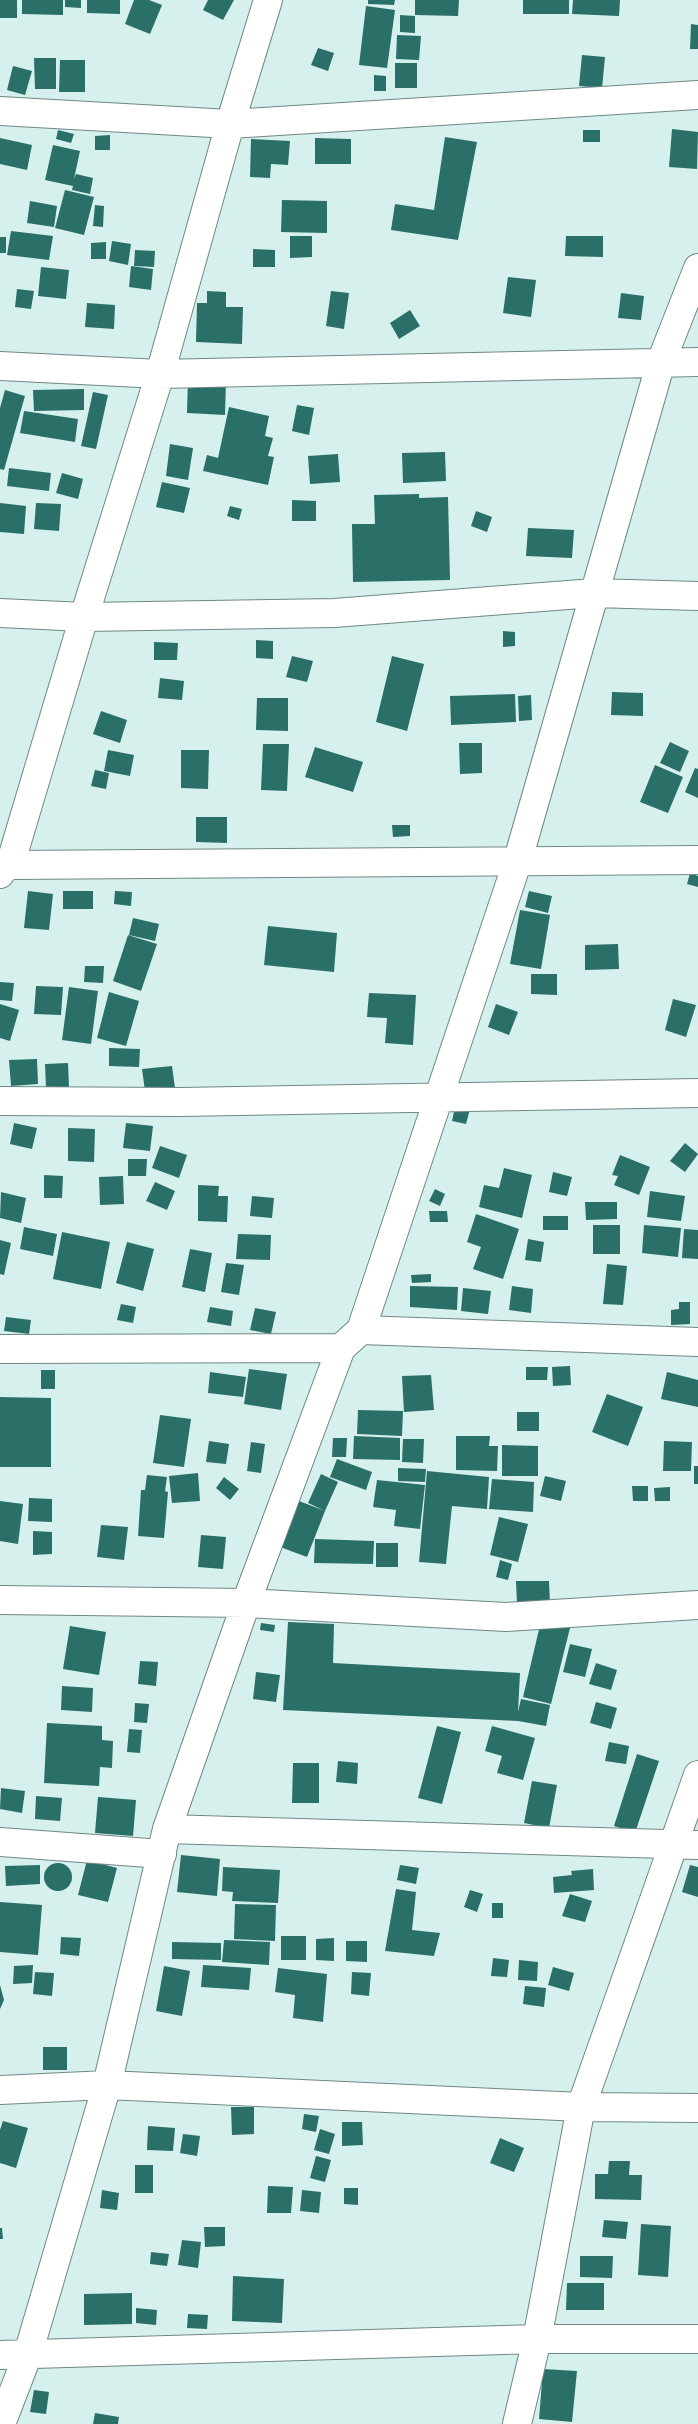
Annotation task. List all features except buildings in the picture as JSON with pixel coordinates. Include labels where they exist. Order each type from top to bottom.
[{"type":"street","points":[[268,0],[230,124],[160,374],[3,870],[698,860]]},
{"type":"street","points":[[0,111],[230,124],[698,94]]},
{"type":"street","points":[[1,2424],[28,2354],[107,2085],[164,1842],[246,1603],[341,1348],[360,1330],[440,1098],[517,863],[661,362],[698,268]]},
{"type":"street","points":[[0,366],[160,374],[698,362]]},
{"type":"street","points":[[0,613],[84,617],[334,613],[594,593],[698,596]]},
{"type":"street","points":[[0,1101],[180,1102],[698,1093]]},
{"type":"street","points":[[360,1330],[698,1342]]},
{"type":"street","points":[[0,1349],[341,1348]]},
{"type":"street","points":[[0,1600],[246,1603],[506,1617],[698,1606]]},
{"type":"street","points":[[516,2424],[537,2339],[581,2107],[686,1845],[698,1775]]},
{"type":"street","points":[[0,1842],[686,1845]]},
{"type":"street","points":[[0,2090],[107,2085],[581,2107],[698,2108]]},
{"type":"street","points":[[0,2355],[537,2339],[698,2339]]}]
